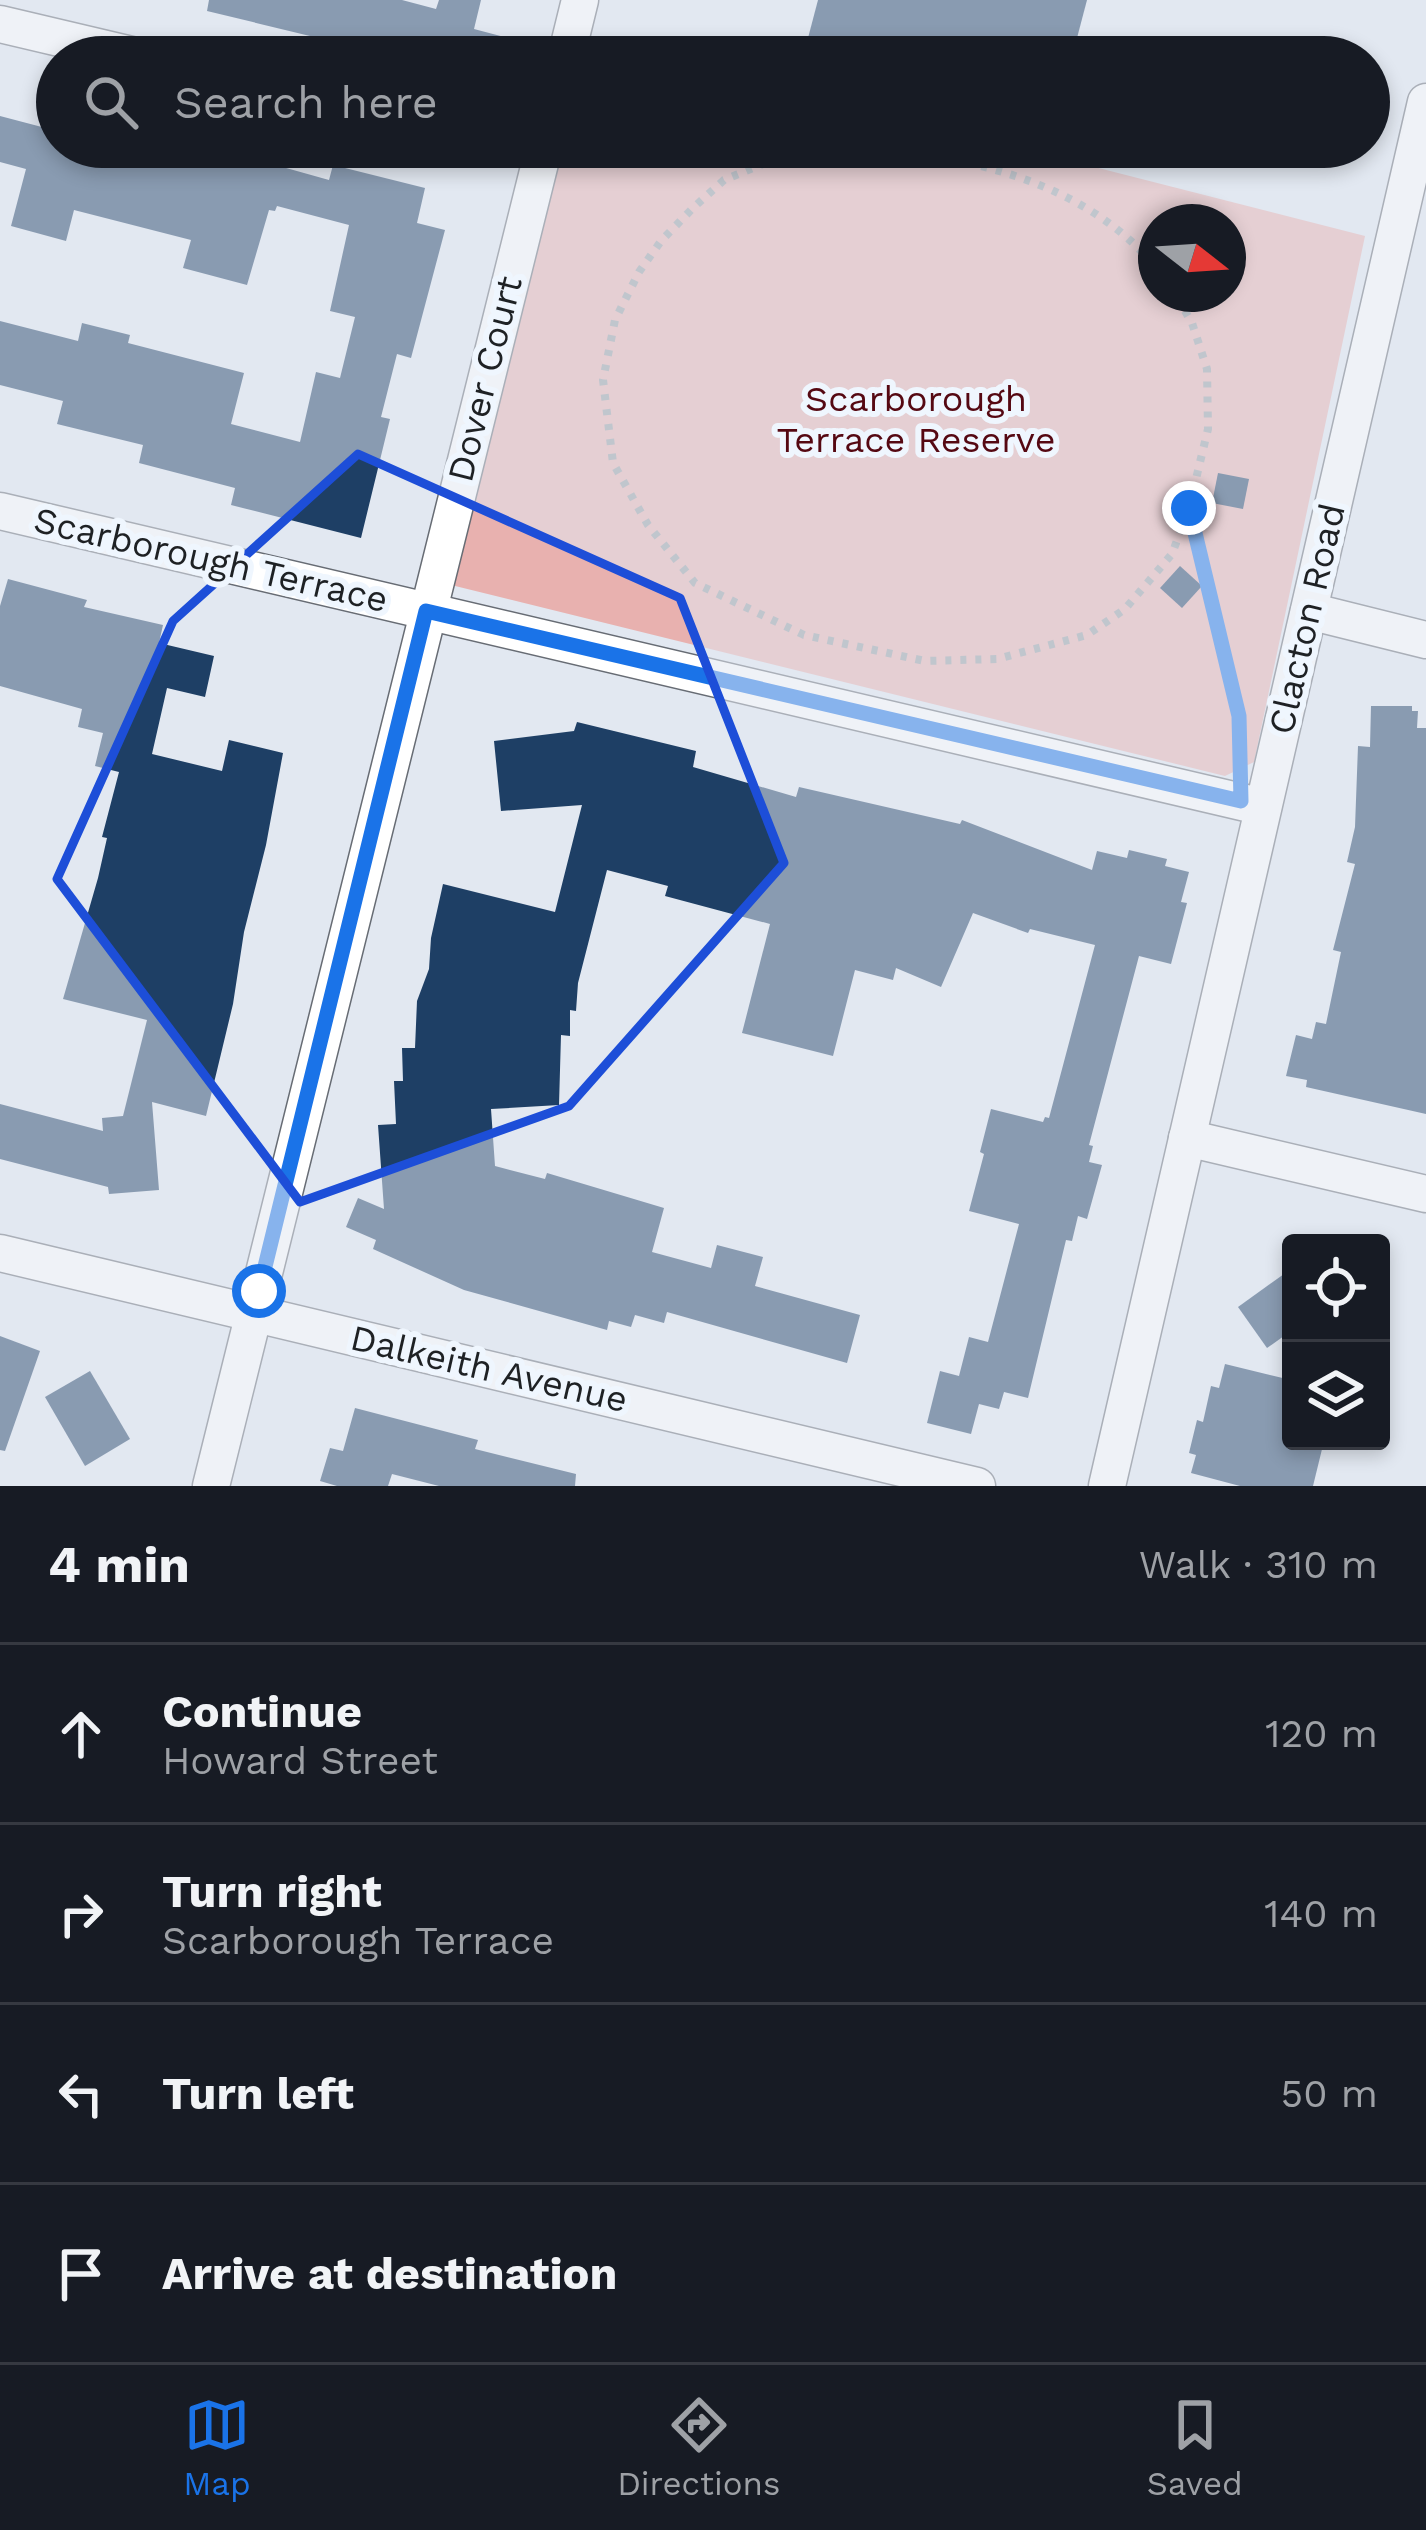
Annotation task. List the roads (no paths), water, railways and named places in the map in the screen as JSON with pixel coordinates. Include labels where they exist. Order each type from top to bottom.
[{"type":"street","points":[[571,36],[580,0]]},
{"type":"street","points":[[0,24],[51,36]]},
{"type":"street","name":"Clacton Road","points":[[1107,1486],[1426,102]]},
{"type":"street","name":"Dover Court","points":[[212,1486],[531,168]]},
{"type":"street","name":"Scarborough Terrace","points":[[0,511],[1263,806]]},
{"type":"street","points":[[1309,611],[1426,640]]},
{"type":"street","points":[[1187,1138],[1426,1194]]},
{"type":"street","name":"Dalkeith Avenue","points":[[0,1253],[977,1486]]},
{"type":"park label","name":"Scarborough Terrace Reserve","points":[[916,420]]}]
